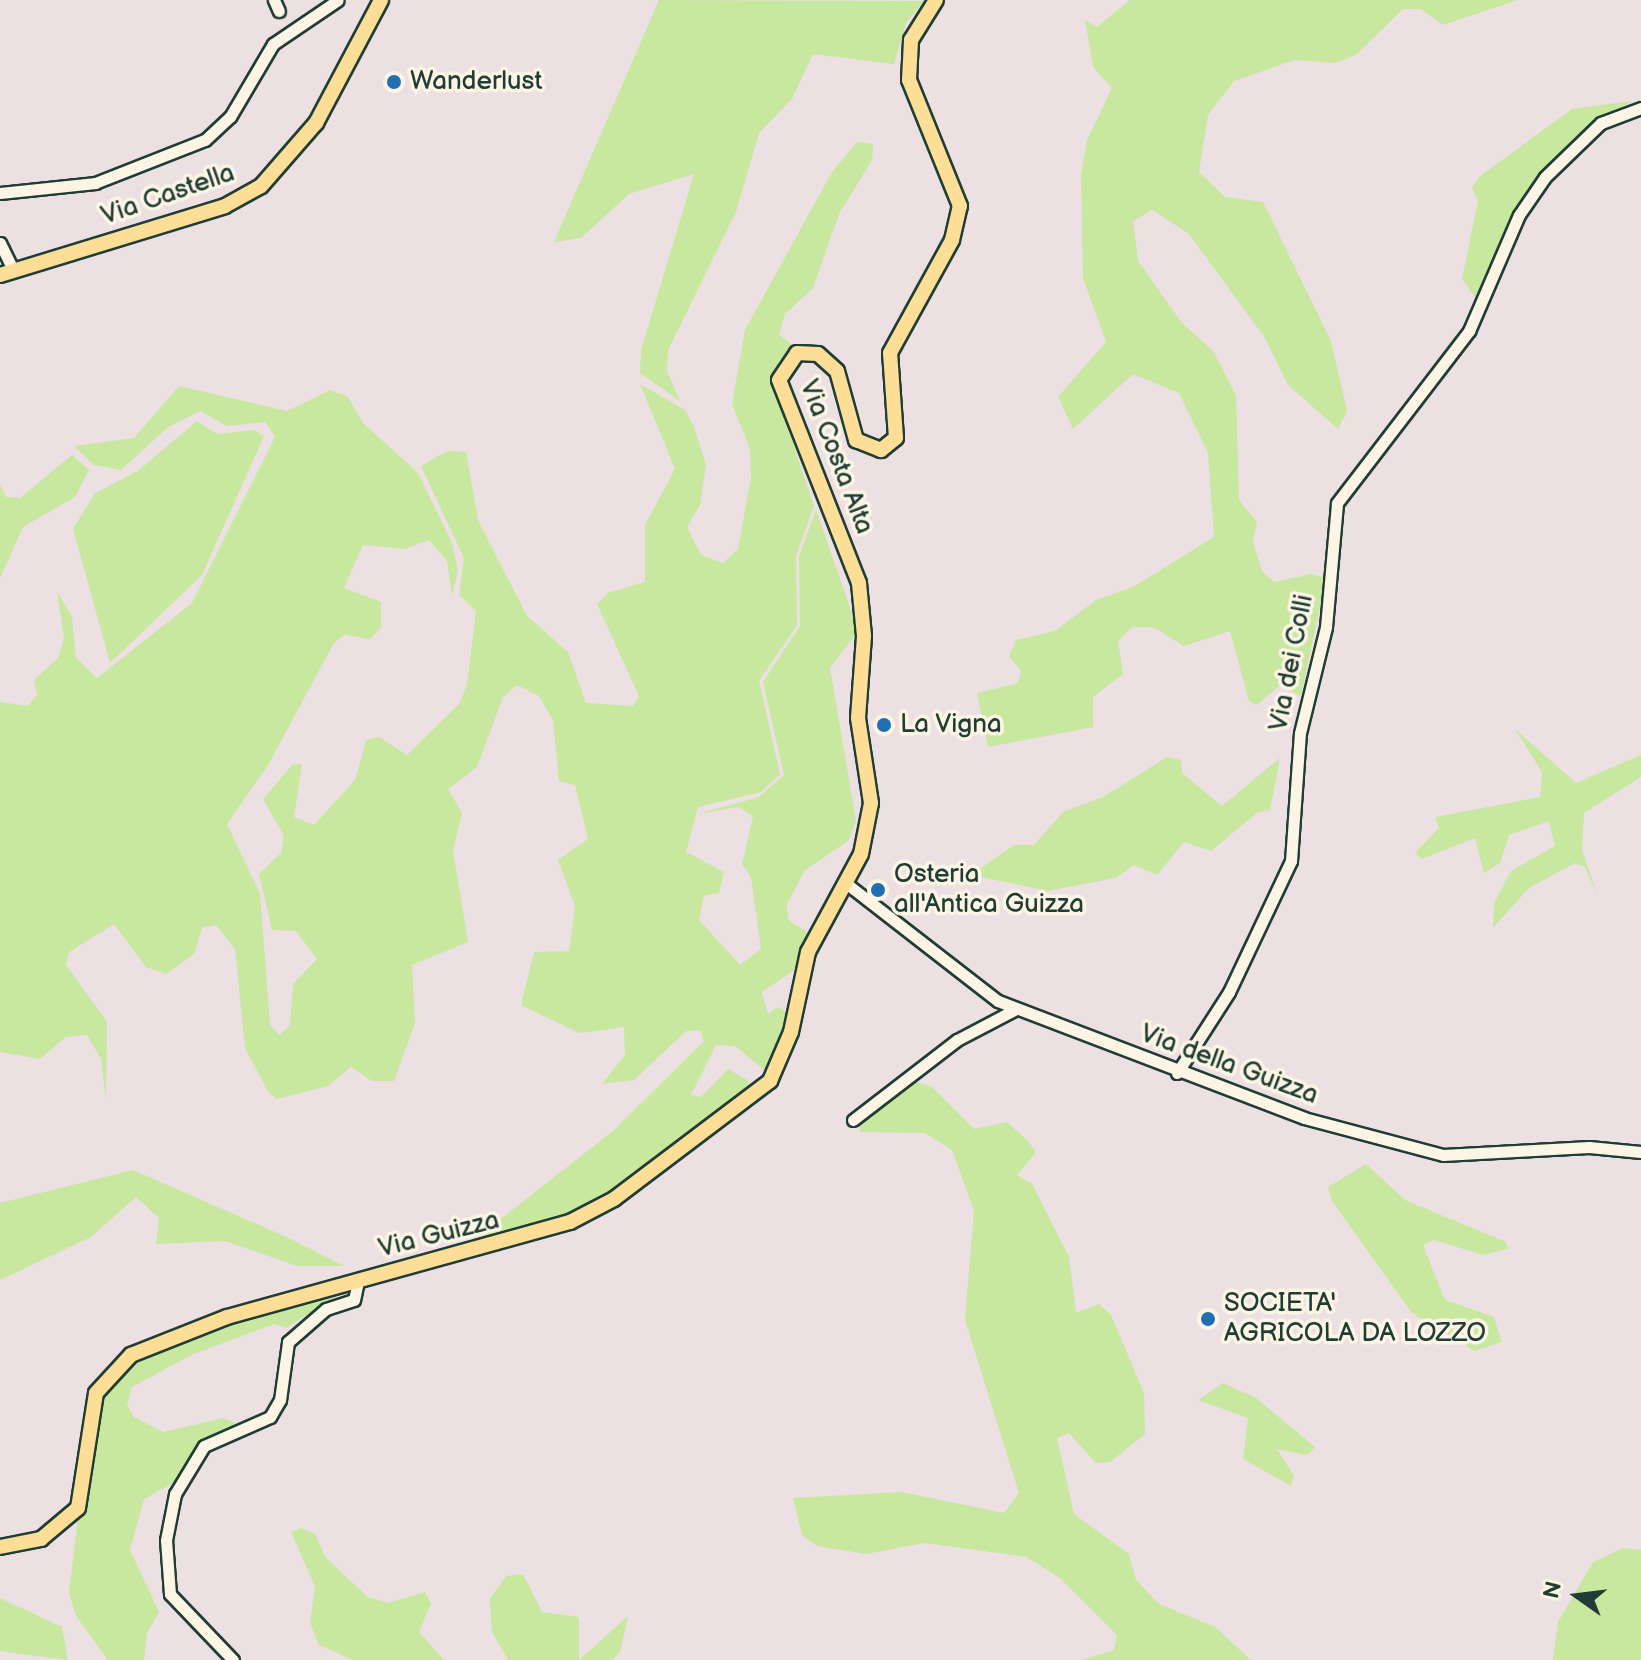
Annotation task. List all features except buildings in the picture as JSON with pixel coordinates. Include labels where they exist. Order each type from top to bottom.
[{"type":"main road","name":"Via Castella","points":[[7,272],[225,206],[261,186],[316,123],[381,0]]},
{"type":"main road","name":"Via Costa Alta","points":[[847,884],[871,803],[858,718],[863,609],[779,380],[797,353],[818,354],[841,379],[856,440],[881,450],[896,438],[890,353],[952,240],[960,206],[909,80],[911,40],[936,0]]},
{"type":"main road","name":"Via Guizza","points":[[0,1547],[41,1539],[78,1508],[92,1406],[117,1364],[227,1317],[519,1240],[593,1212],[770,1081],[791,1032],[808,952],[847,884]]},
{"type":"street","name":"Via Castella","points":[[0,193],[95,183],[205,140],[230,117],[273,44],[338,0]]},
{"type":"street","name":"Via dei Colli","points":[[1177,1073],[1229,992],[1291,861],[1300,733],[1326,627],[1337,503],[1469,331],[1519,215],[1545,177],[1601,123],[1641,108]]},
{"type":"street","name":"Via Castella","points":[[0,243],[7,272]]},
{"type":"street","name":"Via della Guizza","points":[[847,884],[957,974],[1016,1009],[1177,1073],[1443,1155],[1589,1147],[1641,1152]]},
{"type":"street","points":[[853,1120],[957,1040],[1016,1009]]},
{"type":"street","points":[[233,1660],[170,1594],[166,1540],[175,1494],[204,1446],[270,1417],[288,1342],[326,1309],[354,1300],[358,1281]]},
{"type":"green space","points":[[659,0],[924,1],[906,23],[894,64],[813,54],[792,99],[759,133],[736,212],[668,350],[667,371],[680,401],[640,373],[641,350],[694,174],[629,194],[581,238],[554,242]]},
{"type":"green space","points":[[1130,0],[1518,0],[1443,25],[1421,9],[1403,9],[1357,54],[1336,63],[1295,60],[1234,81],[1208,115],[1199,172],[1225,197],[1263,202],[1331,341],[1347,411],[1338,429],[1288,385],[1265,338],[1189,234],[1152,210],[1133,221],[1138,261],[1182,323],[1213,351],[1236,395],[1239,500],[1257,522],[1253,542],[1262,571],[1274,582],[1311,574],[1326,578],[1301,696],[1280,685],[1257,705],[1249,701],[1230,631],[1184,646],[1153,627],[1132,627],[1118,641],[1123,674],[1093,697],[1093,727],[988,747],[977,693],[1018,683],[1021,671],[1009,656],[1016,640],[1055,631],[1096,600],[1133,587],[1214,537],[1208,453],[1179,393],[1133,374],[1073,429],[1058,397],[1106,342],[1083,278],[1081,175],[1087,140],[1112,88],[1093,67],[1085,20],[1097,27]]},
{"type":"green space","points":[[1632,101],[1584,131],[1526,193],[1508,223],[1480,304],[1462,279],[1478,201],[1472,188],[1480,176],[1572,109]]},
{"type":"green space","points":[[857,142],[873,144],[872,160],[839,214],[813,288],[785,314],[779,335],[798,349],[779,361],[771,378],[814,506],[796,556],[797,625],[759,681],[780,774],[761,792],[698,807],[686,852],[724,872],[719,893],[704,896],[699,920],[740,965],[761,949],[751,877],[742,864],[753,816],[738,807],[697,814],[759,797],[784,775],[763,682],[800,626],[799,556],[816,510],[854,619],[855,635],[830,668],[856,821],[848,841],[805,870],[787,904],[788,920],[807,932],[794,970],[762,992],[768,1014],[778,1007],[787,1012],[767,1072],[735,1046],[716,1045],[691,1095],[701,1097],[728,1069],[749,1081],[745,1092],[590,1205],[465,1247],[613,1131],[704,1041],[700,1030],[686,1031],[634,1080],[602,1084],[625,1055],[624,1027],[579,1033],[521,1005],[534,952],[569,951],[575,906],[558,860],[588,839],[575,785],[559,781],[553,720],[539,696],[517,685],[503,697],[477,767],[448,789],[462,813],[453,851],[468,942],[412,965],[415,1023],[394,1081],[372,1081],[351,1067],[328,1086],[277,1099],[269,1093],[245,1048],[235,949],[216,925],[202,928],[194,954],[166,974],[146,967],[114,924],[69,952],[66,965],[107,1022],[106,1100],[101,1059],[87,1035],[66,1037],[40,1059],[0,1052],[0,702],[28,706],[37,695],[34,680],[58,658],[64,638],[57,591],[72,617],[76,658],[97,678],[192,603],[275,437],[266,422],[227,426],[200,411],[168,427],[121,470],[94,465],[74,446],[134,438],[179,386],[287,411],[330,390],[348,397],[363,423],[418,473],[452,543],[458,571],[452,595],[447,561],[429,540],[404,549],[363,545],[344,588],[381,602],[381,628],[370,639],[344,635],[334,643],[268,765],[227,824],[260,894],[270,1025],[279,1035],[290,1026],[293,984],[317,959],[296,931],[272,930],[259,874],[281,853],[284,836],[263,799],[292,765],[302,764],[294,817],[314,825],[355,780],[366,740],[379,737],[407,755],[459,704],[467,685],[476,611],[459,595],[464,558],[421,466],[447,451],[466,452],[478,520],[527,616],[568,652],[586,703],[633,706],[639,696],[597,604],[608,593],[645,582],[645,525],[675,469],[640,384],[685,410],[694,427],[706,465],[700,505],[687,527],[701,555],[723,563],[738,549],[751,477],[750,449],[732,404],[745,330],[832,172]]},
{"type":"green space","points":[[197,421],[217,434],[255,430],[264,436],[202,575],[110,663],[73,529],[95,493],[138,471]]},
{"type":"green space","points":[[72,455],[89,470],[75,497],[23,527],[0,578],[0,484],[6,497],[20,498]]},
{"type":"green space","points":[[1515,729],[1576,783],[1641,755],[1641,777],[1584,813],[1582,850],[1598,897],[1585,867],[1575,863],[1529,888],[1493,928],[1494,903],[1511,871],[1555,846],[1549,821],[1509,835],[1500,863],[1484,873],[1475,838],[1422,859],[1415,853],[1439,828],[1435,817],[1540,797],[1542,772]]},
{"type":"green space","points":[[1167,757],[1181,760],[1182,773],[1222,806],[1280,758],[1270,810],[1258,812],[1211,851],[1184,842],[1157,875],[1134,865],[1116,878],[1048,891],[971,875],[1014,845],[1034,845],[1063,812],[1103,797]]},
{"type":"green space","points":[[907,1079],[932,1087],[974,1129],[1007,1122],[1028,1141],[1036,1152],[1017,1175],[1032,1184],[1069,1257],[1076,1313],[1099,1304],[1111,1315],[1144,1393],[1145,1434],[1110,1462],[1096,1463],[1069,1433],[1057,1438],[1074,1514],[1129,1554],[1136,1580],[1159,1604],[1215,1627],[1251,1660],[1081,1660],[1114,1650],[1117,1635],[1061,1579],[1027,1557],[925,1543],[866,1554],[817,1546],[802,1535],[793,1498],[902,1492],[1004,1513],[1019,1493],[965,1320],[974,1211],[952,1150],[925,1133],[861,1132],[857,1122]]},
{"type":"green space","points":[[1366,1164],[1405,1200],[1506,1242],[1508,1249],[1483,1255],[1434,1240],[1423,1245],[1445,1300],[1494,1317],[1502,1342],[1474,1351],[1411,1312],[1332,1201],[1328,1187]]},
{"type":"green space","points":[[133,1170],[291,1239],[344,1266],[297,1266],[225,1241],[156,1244],[159,1218],[136,1197],[91,1237],[0,1280],[0,1203]]},
{"type":"green space","points":[[343,1292],[286,1328],[274,1324],[191,1355],[132,1387],[127,1404],[134,1417],[163,1432],[223,1418],[237,1424],[201,1440],[175,1482],[144,1499],[130,1550],[159,1612],[147,1633],[144,1660],[108,1660],[76,1616],[69,1593],[91,1410],[128,1363],[234,1320]]},
{"type":"green space","points":[[1223,1383],[1256,1398],[1315,1447],[1307,1455],[1277,1449],[1294,1476],[1291,1486],[1243,1459],[1248,1418],[1198,1400]]},
{"type":"green space","points":[[301,1528],[315,1534],[326,1558],[368,1597],[388,1603],[425,1592],[431,1603],[419,1632],[444,1660],[353,1660],[319,1645],[310,1623],[315,1587],[291,1532]]},
{"type":"green space","points":[[1623,1548],[1641,1550],[1641,1660],[1553,1660],[1558,1622],[1593,1562]]},
{"type":"green space","points":[[523,1574],[542,1612],[579,1617],[579,1660],[508,1660],[492,1632],[490,1599],[506,1576]]},
{"type":"green space","points":[[0,1598],[62,1627],[68,1660],[0,1651]]},
{"type":"green space","points":[[628,1616],[620,1652],[612,1660],[579,1660]]},
{"type":"place","name":"Wanderlust","points":[[394,82]]},
{"type":"place","name":"La Vigna","points":[[884,725]]},
{"type":"place","name":"Osteria all'Antica Guizza","points":[[878,890]]},
{"type":"place","name":"SOCIETA' AGRICOLA DA LOZZO","points":[[1208,1319]]}]
